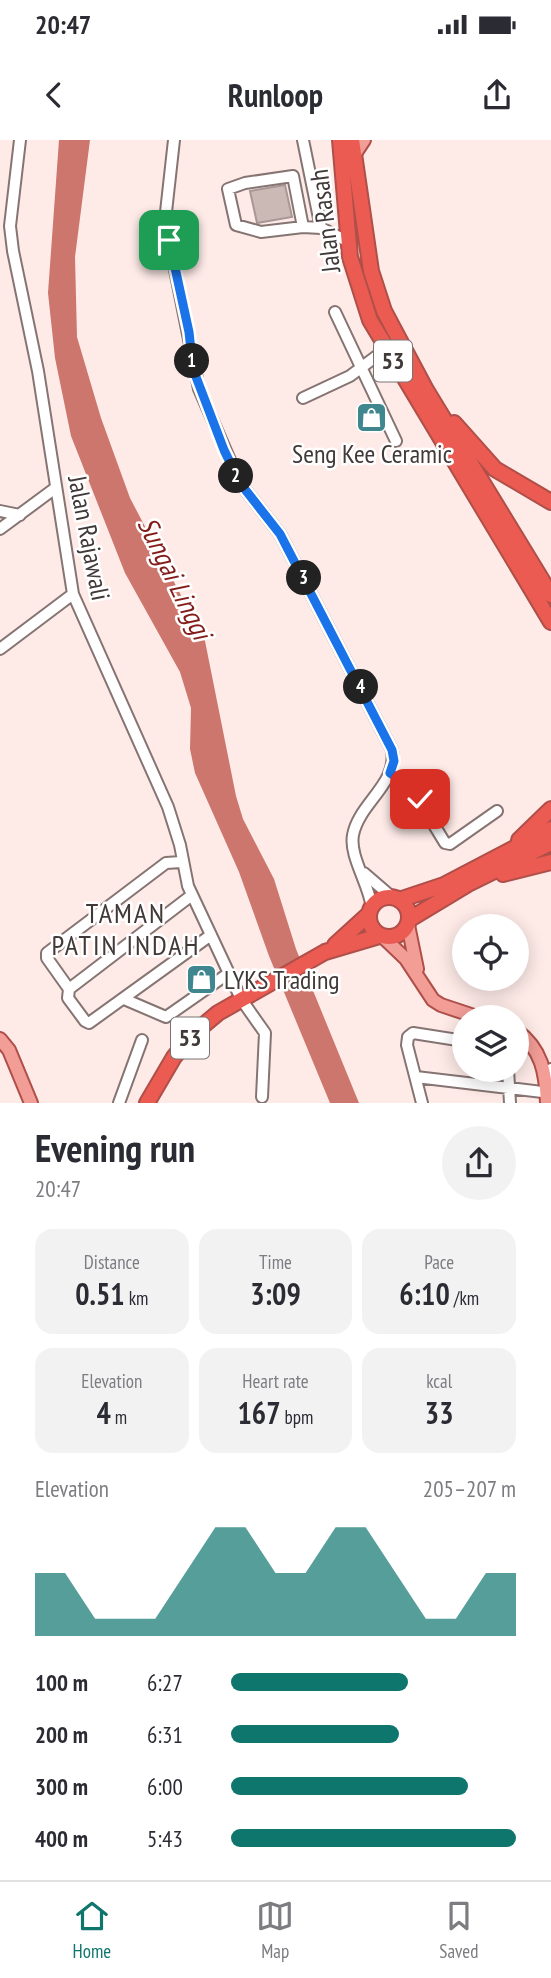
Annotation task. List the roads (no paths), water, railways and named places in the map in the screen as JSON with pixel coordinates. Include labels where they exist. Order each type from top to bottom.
[{"type":"highway","name":"Jalan Rasah","points":[[340,140],[355,279],[370,320],[551,622]]},
{"type":"highway","name":"Jalan Rasah","points":[[352,140],[371,271],[384,312],[426,390],[551,595]]},
{"type":"highway","points":[[426,390],[495,468],[551,502]]},
{"type":"highway","points":[[505,853],[551,808]]},
{"type":"highway","points":[[505,853],[551,829]]},
{"type":"highway","points":[[468,884],[551,843]]},
{"type":"highway","name":"53","points":[[147,1103],[174,1057],[193,1034],[246,996],[325,952],[381,899],[396,899],[444,885],[505,853]]},
{"type":"highway","points":[[468,884],[551,862]]},
{"type":"highway","name":"53","points":[[325,952],[381,936],[401,934],[409,922],[468,884]]},
{"type":"highway","points":[[396,899],[407,908],[409,922]]},
{"type":"highway","points":[[371,911],[371,925],[381,936]]},
{"type":"main road","points":[[354,156],[365,140]]},
{"type":"main road","points":[[409,922],[418,976]]},
{"type":"main road","points":[[381,936],[399,950],[433,1000],[452,1009]]},
{"type":"main road","points":[[0,1039],[9,1050],[31,1103]]},
{"type":"main road","points":[[529,1041],[540,1056],[549,1097]]},
{"type":"street","name":"Jalan Rajawali","points":[[20,140],[13,183],[12,239],[38,371],[54,489],[73,594],[168,807],[192,895],[229,973],[246,996],[265,1033],[262,1097]]},
{"type":"street","points":[[174,140],[166,212],[169,240],[189,332],[193,369],[199,389],[240,483],[280,534],[392,750],[394,761],[390,773],[359,818],[353,833],[354,856],[362,871],[371,911]]},
{"type":"street","points":[[304,143],[321,228]]},
{"type":"street","points":[[303,227],[293,176],[228,189],[236,225],[261,232],[303,227],[321,228],[349,242]]},
{"type":"street","points":[[335,312],[396,441]]},
{"type":"street","points":[[303,398],[362,368],[386,349]]},
{"type":"street","points":[[0,529],[54,489]]},
{"type":"street","points":[[0,511],[20,515]]},
{"type":"street","points":[[0,649],[73,594]]},
{"type":"street","points":[[390,773],[411,787],[445,843],[450,845],[497,811]]},
{"type":"street","points":[[181,862],[166,863],[47,953],[47,958],[69,989],[68,998],[89,1023],[211,934]]},
{"type":"street","points":[[362,871],[396,899]]},
{"type":"street","points":[[69,989],[192,895]]},
{"type":"street","points":[[124,999],[166,1017],[229,973]]},
{"type":"street","points":[[422,1103],[407,1045],[408,1037],[413,1034],[452,1039]]},
{"type":"street","points":[[119,1103],[142,1040]]},
{"type":"street","points":[[416,1077],[549,1097],[551,1069]]},
{"type":"street","points":[[510,1082],[510,1103]]},
{"type":"place","name":"Seng Kee Ceramic","points":[[372,418]]},
{"type":"place","name":"LYKS Trading","points":[[201,980]]},
{"type":"district","name":"TAMAN PATIN INDAH","points":[[126,929]]},
{"type":"water label","name":"Sungai Linggi","points":[[175,578]]}]
